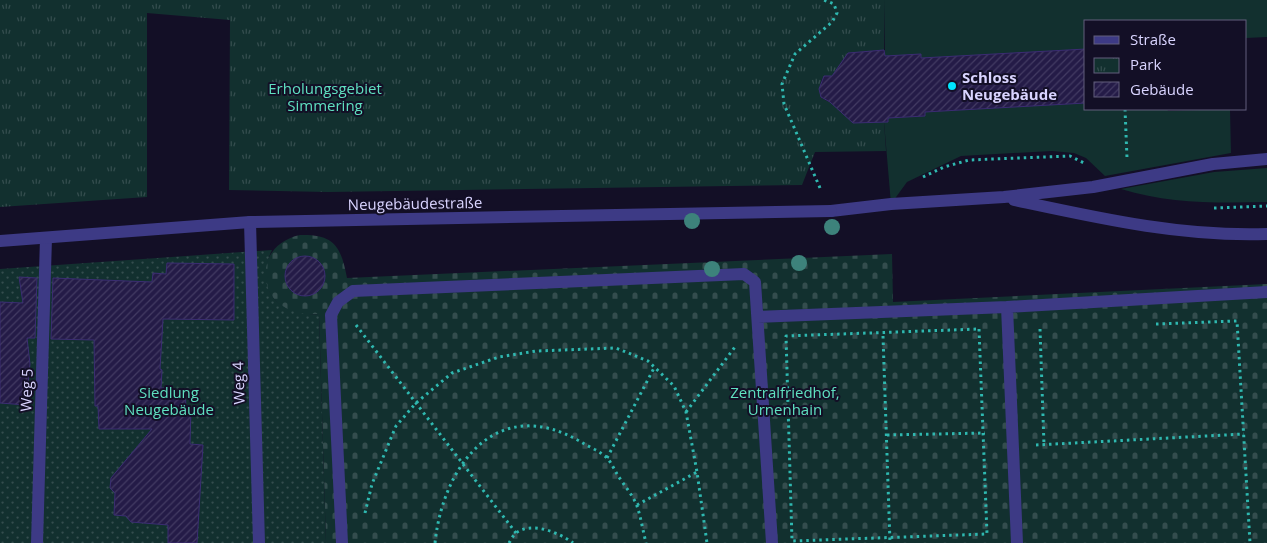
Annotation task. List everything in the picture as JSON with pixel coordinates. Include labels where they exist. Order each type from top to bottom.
[{"type":"street","points":[[1004,197],[1109,185],[1214,164],[1267,159]]},
{"type":"street","name":"Neugebäudestraße","points":[[0,241],[250,222],[831,211],[891,204],[1004,197]]},
{"type":"street","points":[[1004,197],[1129,225],[1189,232],[1267,234]]},
{"type":"street","name":"Weg 4","points":[[250,222],[260,543]]},
{"type":"street","name":"Weg 5","points":[[37,543],[46,238]]},
{"type":"street","points":[[342,543],[331,315],[338,302],[353,291],[744,274],[755,282],[772,543]]},
{"type":"street","points":[[758,317],[1007,307],[1267,292]]},
{"type":"street","points":[[1007,307],[1018,543]]},
{"type":"path","points":[[824,0],[834,4],[837,13],[832,22],[795,54],[782,84],[784,104],[831,211]]},
{"type":"path","points":[[1125,110],[1126,138]]},
{"type":"path","points":[[338,302],[516,533]]},
{"type":"path","points":[[686,412],[758,317]]},
{"type":"path","points":[[1148,324],[1237,321],[1250,543]]},
{"type":"path","points":[[979,329],[987,534],[792,541],[786,336],[883,333],[979,329]]},
{"type":"path","points":[[1044,444],[1039,329],[1049,329]]},
{"type":"path","points":[[883,333],[890,543]]},
{"type":"path","points":[[363,521],[372,484],[396,426],[416,403],[452,372],[499,357],[536,351],[616,348],[648,361],[674,386],[686,412],[707,543]]},
{"type":"path","points":[[607,458],[654,367]]},
{"type":"path","points":[[435,543],[445,496],[462,464],[471,452],[494,433],[514,426],[540,426],[568,435],[607,458],[637,505],[646,543]]},
{"type":"path","points":[[887,435],[1013,433]]},
{"type":"path","points":[[1013,447],[1244,434]]},
{"type":"path","points":[[637,505],[697,472]]},
{"type":"path","points":[[509,543],[516,533],[529,528],[552,531],[573,543]]},
{"type":"green space","name":"Erholungsgebiet Simmering","points":[[0,0],[884,0],[884,50],[848,53],[832,76],[822,79],[819,89],[822,98],[827,101],[884,122],[886,151],[815,152],[802,185],[328,192],[229,190],[230,20],[147,13],[147,197],[0,207]]},
{"type":"green space","points":[[884,0],[1267,0],[1267,37],[1247,38],[1247,20],[1084,20],[1084,49],[921,58],[920,54],[885,56]]},
{"type":"green space","points":[[1084,103],[1084,110],[1230,110],[1231,153],[1105,176],[1086,158],[1074,153],[1052,151],[961,156],[907,182],[891,204],[884,122],[888,121],[888,118],[925,116],[925,112]]},
{"type":"green space","points":[[1267,168],[1267,202],[1193,202],[1157,198],[1121,189],[1214,172]]},
{"type":"green space","name":"Zentralfriedhof, Urnenhain","points":[[300,235],[321,237],[334,244],[342,258],[347,278],[892,254],[893,302],[1267,284],[1267,543],[326,543],[319,314],[293,312],[280,304],[271,294],[266,283],[265,271],[268,259],[275,249],[286,240]]},
{"type":"green space","name":"Siedlung Neugebäude","points":[[272,250],[267,264],[266,277],[268,288],[273,298],[292,311],[305,314],[319,314],[326,543],[0,543],[0,269]]},
{"type":"building","name":"Schloss Neugebäude","points":[[1084,49],[1084,103],[925,112],[925,116],[888,118],[888,122],[853,123],[830,102],[821,97],[819,89],[824,76],[832,76],[848,53],[884,50],[885,56],[921,54],[921,58]]},
{"type":"building","points":[[309,256],[316,259],[322,265],[325,276],[324,284],[316,293],[309,296],[301,296],[294,293],[286,284],[285,272],[288,265],[297,257]]},
{"type":"building","points":[[167,263],[234,264],[234,320],[163,319],[160,369],[162,370],[161,388],[165,388],[164,398],[178,398],[185,390],[186,408],[191,408],[190,444],[203,445],[197,543],[168,543],[168,525],[131,522],[126,516],[114,515],[115,493],[110,488],[111,478],[152,429],[99,429],[98,406],[95,406],[94,340],[51,339],[53,278],[152,282],[153,273],[166,274]]},
{"type":"building","points":[[19,277],[37,278],[35,338],[27,338],[30,364],[26,405],[0,403],[0,302],[23,303]]},
{"type":"place","name":"Schloss Neugebäude","points":[[952,86]]}]
